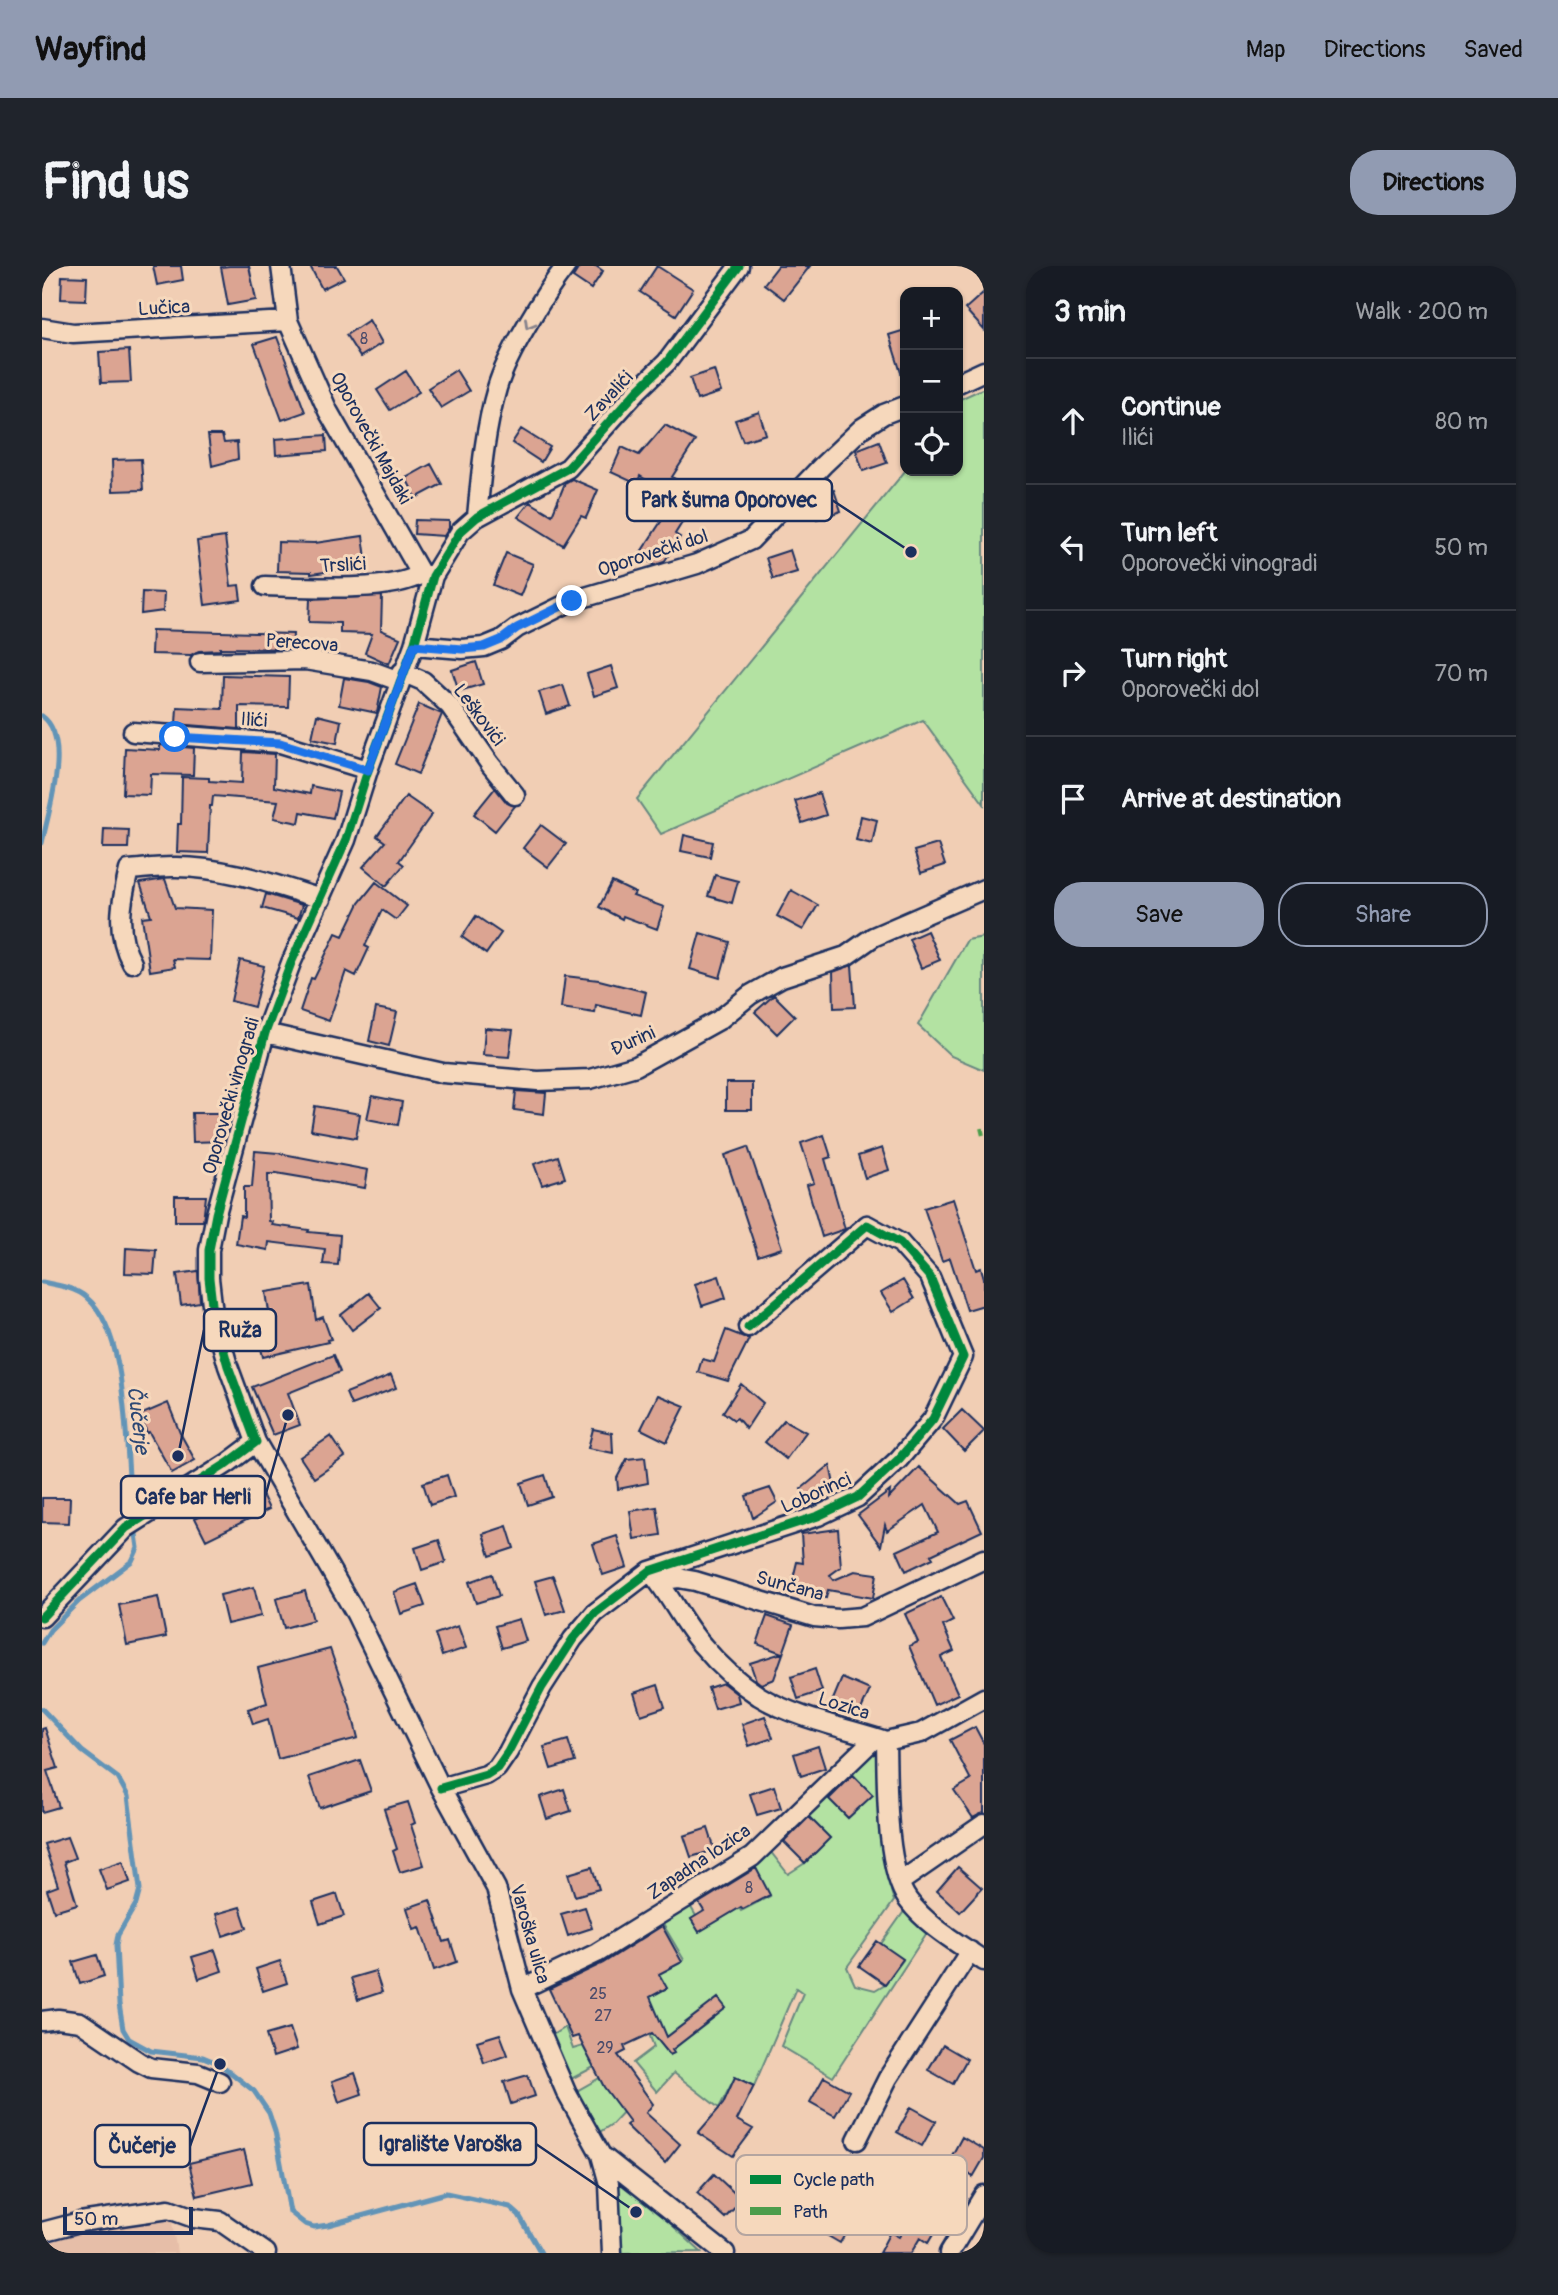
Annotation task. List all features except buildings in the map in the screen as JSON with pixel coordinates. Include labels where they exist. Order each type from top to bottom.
[{"type":"street","name":"Oporovečki Majdaki","points":[[281,266],[288,321],[328,411],[427,575]]},
{"type":"street","points":[[477,517],[497,387],[508,361],[554,281],[566,266]]},
{"type":"street","name":"Zavalići","points":[[477,517],[568,468],[667,362],[739,266]]},
{"type":"street","name":"Lučica","points":[[42,328],[73,333],[288,321]]},
{"type":"street","points":[[963,381],[984,371]]},
{"type":"street","name":"Oporovečki dol","points":[[414,645],[462,649],[484,647],[572,601],[697,564],[751,540],[862,428],[900,408]]},
{"type":"street","name":"Oporovečki vinogradi","points":[[256,1442],[228,1366],[213,1313],[209,1250],[216,1214],[265,1033],[291,963],[346,840],[368,770],[414,645],[427,575],[460,532],[477,517]]},
{"type":"street","name":"Trslići","points":[[265,586],[342,588],[410,580],[427,575]]},
{"type":"street","name":"Perecova","points":[[200,662],[304,660],[401,676]]},
{"type":"street","name":"Leškovići","points":[[401,676],[423,681],[450,706],[490,764],[515,794]]},
{"type":"street","name":"Ilići","points":[[133,732],[280,743],[368,770]]},
{"type":"street","points":[[132,963],[124,949],[120,926],[121,901],[129,870],[173,867],[220,872],[254,879],[321,900]]},
{"type":"street","name":"Đurini","points":[[265,1033],[443,1073],[538,1081],[590,1079],[636,1066],[719,1020],[750,995],[782,977],[846,956],[873,937],[984,889]]},
{"type":"street","name":"Loborinci","points":[[441,1788],[486,1775],[497,1768],[542,1687],[573,1639],[595,1613],[654,1576],[818,1516],[858,1497],[899,1459],[933,1419],[963,1357],[930,1277],[900,1243],[867,1226],[748,1327]]},
{"type":"street","points":[[42,1617],[126,1528],[256,1442]]},
{"type":"street","name":"Varoška ulica","points":[[256,1442],[356,1614],[441,1788],[496,1888],[522,1989],[566,2092],[601,2155],[725,2253]]},
{"type":"street","name":"Sunčana","points":[[654,1576],[695,1581],[814,1617],[838,1619],[862,1617],[984,1559]]},
{"type":"street","name":"Lozica","points":[[654,1576],[702,1646],[726,1670],[760,1696],[792,1711],[881,1740],[892,1853],[907,1898],[928,1921],[977,1956],[888,2078],[857,2140]]},
{"type":"street","points":[[881,1740],[921,1733],[984,1698]]},
{"type":"street","name":"Zapadna lozica","points":[[522,1989],[597,1953],[752,1857],[881,1740]]},
{"type":"street","points":[[900,1882],[984,1824]]},
{"type":"street","points":[[42,2021],[58,2019],[80,2022],[151,2068],[198,2073],[220,2082]]},
{"type":"street","points":[[601,2155],[609,2184],[611,2253]]},
{"type":"street","points":[[967,2224],[984,2196]]},
{"type":"street","points":[[42,2232],[80,2222],[169,2209],[194,2218],[220,2221],[266,2253]]},
{"type":"street","points":[[949,2253],[960,2235]]},
{"type":"shaded area","points":[[171,2216],[177,2253],[42,2253],[42,2239]]},
{"type":"green space","points":[[984,388],[984,804],[923,720],[661,834],[637,799],[901,476],[963,476],[963,398]]},
{"type":"green space","points":[[984,937],[984,1070],[951,1056],[918,1025],[967,940]]},
{"type":"green space","points":[[872,1749],[877,1754],[882,1827],[894,1901],[847,1967],[855,1985],[875,1990],[885,1984],[903,1960],[881,1944],[905,1910],[928,1931],[833,2077],[781,2046],[803,1993],[796,1988],[754,2086],[735,2077],[719,2108],[674,2073],[657,2092],[633,2063],[654,2047],[648,2031],[646,1999],[666,1988],[627,1972],[674,1966],[684,1960],[661,1921],[689,1904],[696,1916],[691,1919],[699,1932],[739,1908],[741,1911],[770,1896],[755,1867],[770,1851],[788,1874],[805,1863],[830,1838],[805,1813],[824,1794],[848,1818],[872,1795],[849,1770]],"holes":[[[698,2013],[706,2024],[668,2053],[660,2042]]]},
{"type":"green space","points":[[565,2027],[573,2049],[583,2046],[594,2067],[569,2080],[551,2036]]},
{"type":"green space","points":[[605,2075],[603,2085],[618,2105],[642,2088],[643,2091],[612,2124],[598,2133],[575,2092]]},
{"type":"green space","points":[[614,2171],[701,2252],[615,2253]]},
{"type":"waterway","name":"Čučerje","points":[[42,716],[51,727],[56,741],[57,758],[53,795],[42,843]]},
{"type":"waterway","name":"Čučerje","points":[[42,1282],[72,1289],[87,1298],[102,1316],[112,1340],[124,1401],[133,1518]]},
{"type":"waterway","name":"Čučerje","points":[[42,1643],[50,1630],[79,1601],[132,1561],[138,1548],[135,1527]]},
{"type":"waterway","name":"Čučerje","points":[[42,1709],[82,1751],[118,1778],[128,1796],[140,1889],[136,1904],[118,1935],[116,1945],[119,2004],[123,2029],[129,2039],[151,2051],[203,2057],[220,2064],[254,2091],[269,2113],[275,2131],[290,2212],[305,2224],[314,2227],[328,2225],[446,2193],[510,2207],[519,2215],[541,2253]]},
{"type":"marked path","points":[[980,1132],[984,1131]]},
{"type":"cycle path","points":[[42,1617],[126,1528],[256,1442],[228,1366],[213,1313],[209,1250],[216,1214],[265,1033],[291,963],[346,840],[368,770],[414,645],[433,576],[460,532],[477,517],[568,468],[667,362],[739,266]]},
{"type":"cycle path","points":[[441,1788],[486,1775],[497,1768],[542,1687],[573,1639],[595,1613],[650,1571],[818,1516],[858,1497],[899,1459],[933,1419],[963,1357],[930,1277],[900,1243],[867,1225],[748,1327]]},
{"type":"place","name":"Park šuma Oporovec","points":[[911,552]]},
{"type":"place","name":"Cafe bar Herli","points":[[288,1415]]},
{"type":"place","name":"Ruža","points":[[178,1456]]},
{"type":"place","name":"Čučerje","points":[[220,2064]]},
{"type":"place","name":"Igralište Varoška","points":[[636,2212]]},
{"type":"route","points":[[175,737],[280,743],[368,770],[414,645],[462,649],[484,647],[572,601]]}]
